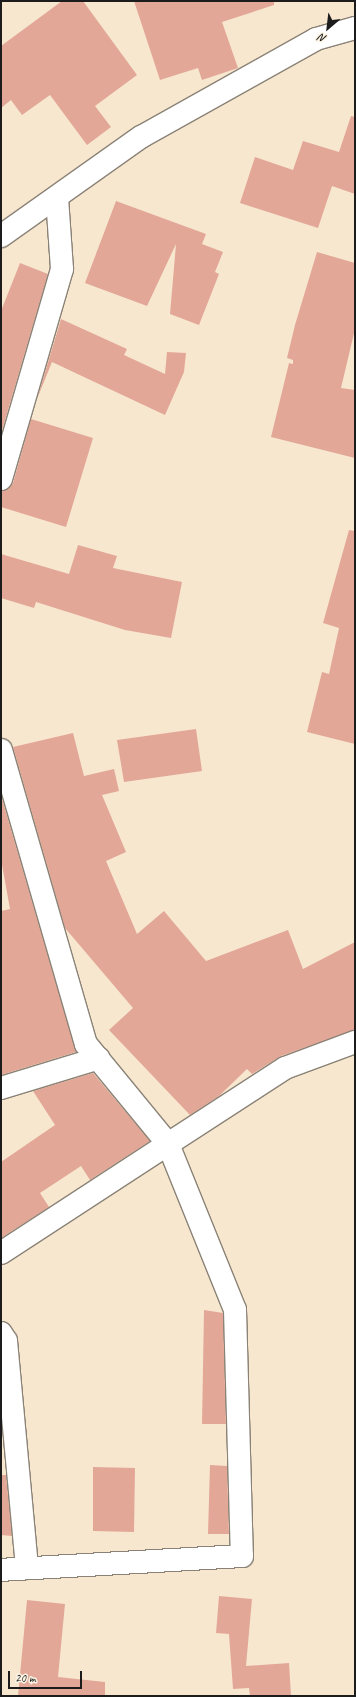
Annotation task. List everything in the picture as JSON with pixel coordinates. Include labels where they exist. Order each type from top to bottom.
[{"type":"street","points":[[1,236],[148,133],[316,39],[355,28]]},
{"type":"street","points":[[1,479],[62,269],[57,196]]},
{"type":"street","points":[[1,750],[86,1044],[168,1144],[235,1310],[242,1556],[1,1570]]},
{"type":"street","points":[[1,1253],[285,1068],[355,1042]]},
{"type":"street","points":[[1,1088],[99,1058]]},
{"type":"street","points":[[1,1333],[6,1341],[27,1568]]},
{"type":"building","points":[[62,1],[83,1],[137,75],[95,106],[111,127],[87,145],[50,95],[22,115],[11,100],[1,108],[1,46]]},
{"type":"building","points":[[134,1],[274,1],[274,5],[222,22],[238,68],[202,80],[198,68],[160,80]]},
{"type":"building","points":[[351,116],[355,117],[355,194],[332,186],[318,228],[240,203],[255,157],[293,170],[303,141],[339,152]]},
{"type":"building","points":[[116,201],[206,234],[202,244],[223,252],[215,272],[219,274],[199,325],[170,314],[176,244],[147,306],[85,283]]},
{"type":"building","points":[[317,252],[355,263],[355,329],[341,388],[355,390],[355,458],[271,437],[289,363],[293,364],[293,360],[287,358],[295,325]]},
{"type":"building","points":[[20,263],[48,274],[1,434],[1,311]]},
{"type":"building","points":[[61,319],[127,349],[124,355],[165,374],[167,352],[186,353],[184,372],[165,415],[52,362],[37,399]]},
{"type":"building","points":[[31,419],[93,438],[66,527],[1,507],[1,491],[9,488],[13,483]]},
{"type":"building","points":[[349,530],[355,531],[355,744],[307,732],[322,672],[329,674],[339,628],[323,623]]},
{"type":"building","points":[[78,545],[117,556],[113,568],[182,582],[171,638],[125,630],[36,602],[34,608],[1,598],[1,554],[69,574]]},
{"type":"building","points":[[196,729],[202,771],[124,782],[117,740]]},
{"type":"building","points":[[73,733],[84,776],[114,769],[119,791],[102,795],[126,852],[106,861],[137,934],[164,911],[206,961],[288,930],[303,969],[355,942],[355,1030],[281,1056],[252,1074],[247,1069],[219,1096],[190,1115],[109,1030],[133,1008],[65,928],[13,747]]},
{"type":"building","points":[[1,795],[76,1052],[1,1075],[1,911],[10,909],[1,859]]},
{"type":"building","points":[[93,1073],[150,1141],[90,1180],[81,1166],[40,1193],[49,1207],[1,1238],[1,1162],[55,1125],[33,1091]]},
{"type":"building","points":[[204,1310],[223,1313],[226,1424],[202,1424]]},
{"type":"building","points":[[210,1465],[227,1466],[229,1534],[208,1534]]},
{"type":"building","points":[[93,1467],[135,1468],[134,1532],[93,1531]]},
{"type":"building","points":[[1,1475],[6,1475],[12,1536],[1,1535]]},
{"type":"building","points":[[219,1596],[252,1599],[246,1666],[289,1663],[291,1696],[250,1696],[249,1688],[233,1689],[229,1634],[216,1633]]},
{"type":"building","points":[[27,1600],[65,1604],[58,1677],[105,1682],[105,1696],[18,1696]]}]
